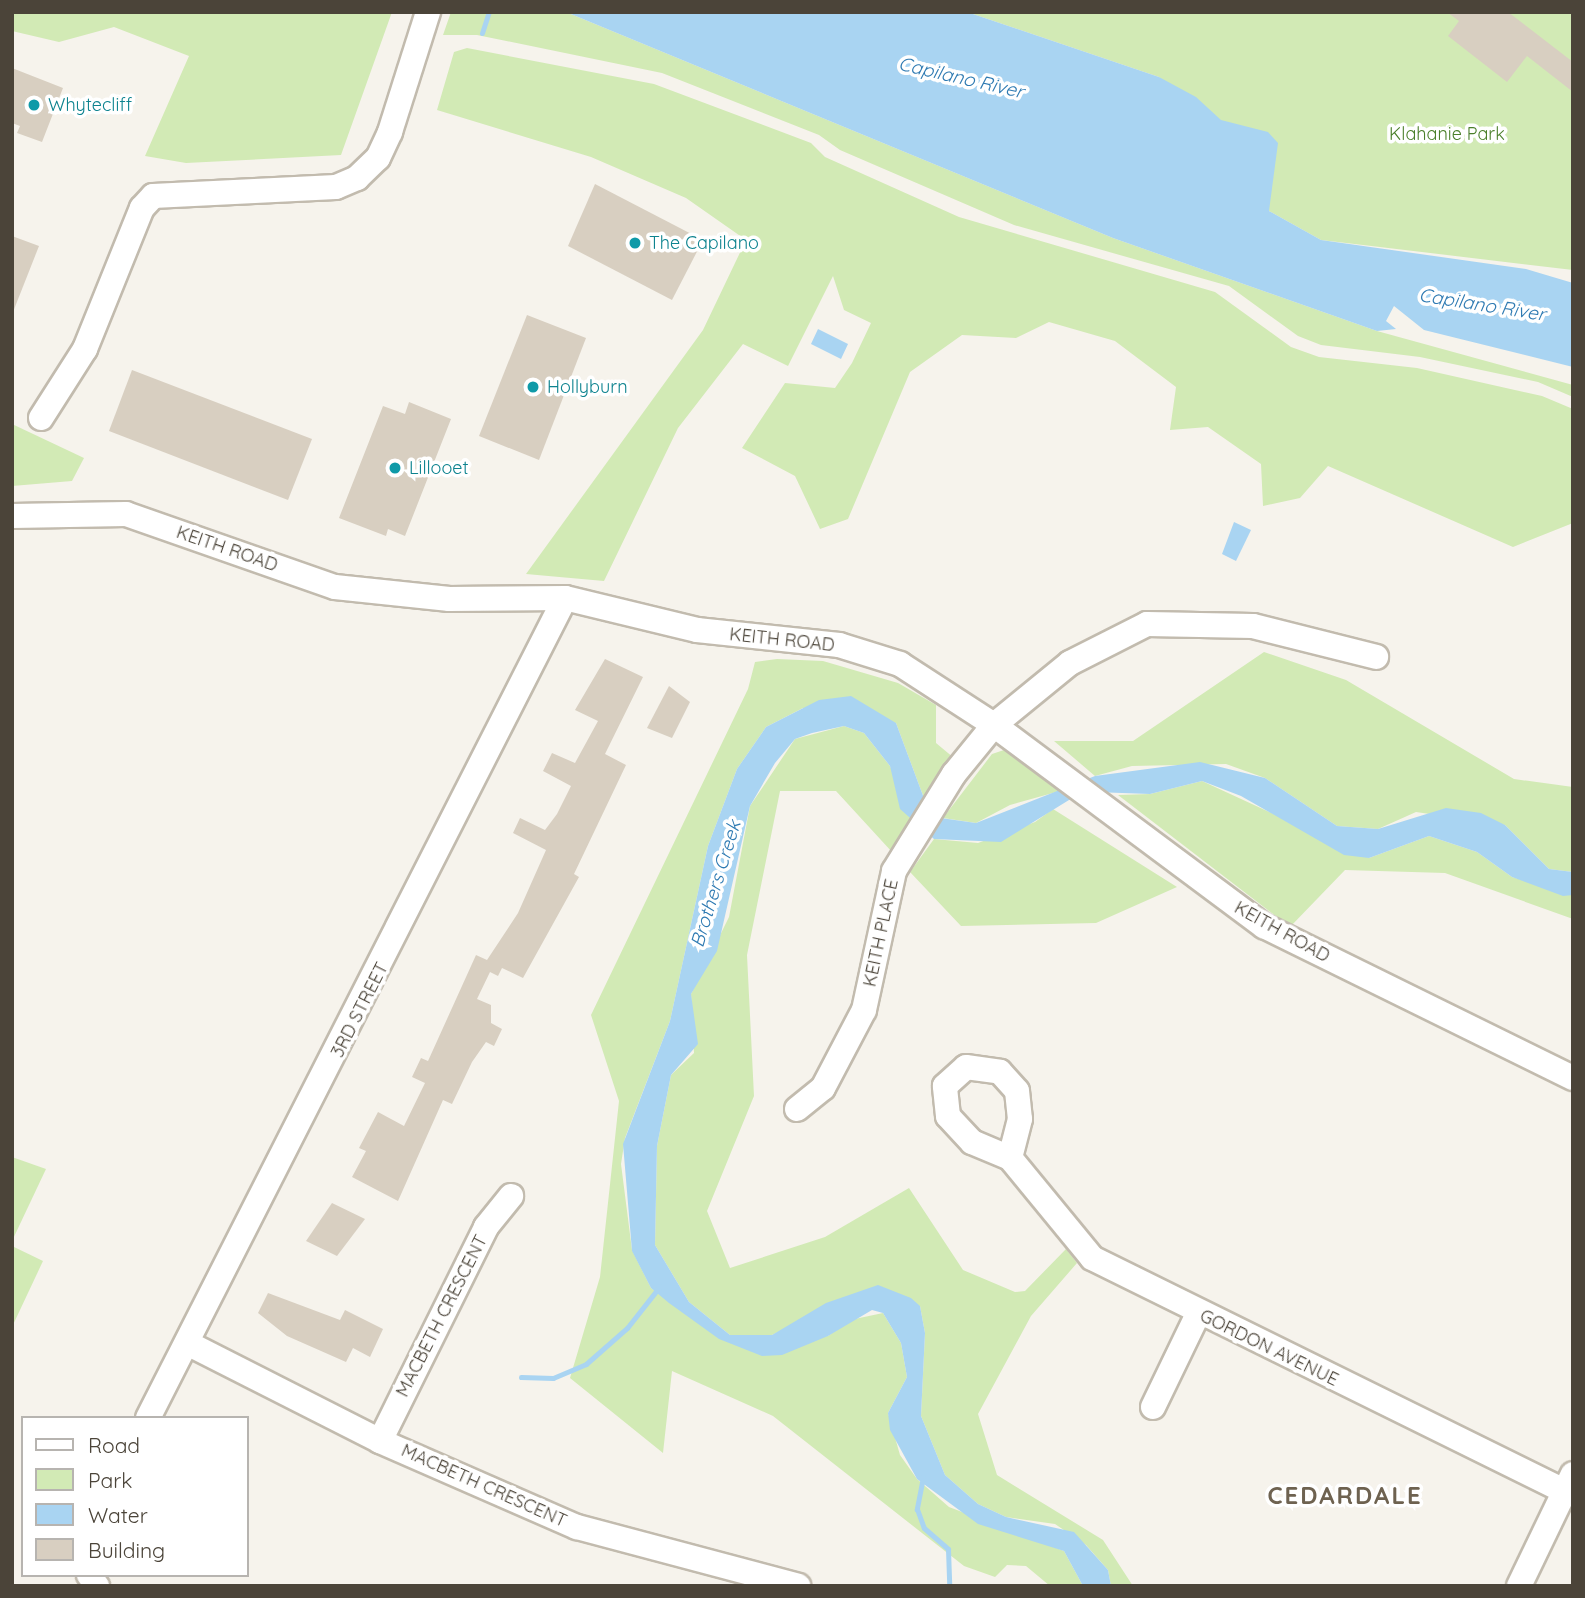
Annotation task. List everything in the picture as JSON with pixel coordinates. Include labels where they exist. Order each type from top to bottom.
[{"type":"street","points":[[41,418],[85,349],[142,208],[153,196],[348,183],[378,158],[428,12]]},
{"type":"street","name":"KEITH ROAD","points":[[12,516],[125,514],[335,587],[449,599],[565,598],[728,635],[839,645],[900,664],[995,725],[1147,842],[1264,926],[1573,1078]]},
{"type":"street","name":"3RD STREET","points":[[149,1416],[565,598]]},
{"type":"street","name":"KEITH PLACE","points":[[797,1109],[823,1088],[864,1010],[894,871],[954,774],[995,725],[1070,663],[1147,624],[1253,626],[1376,657]]},
{"type":"street","name":"GORDON AVENUE","points":[[1010,1158],[1091,1258],[1198,1314],[1569,1483]]},
{"type":"street","name":"MACBETH CRESCENT","points":[[380,1441],[486,1227],[512,1196]]},
{"type":"street","points":[[1153,1407],[1198,1314]]},
{"type":"street","name":"MACBETH CRESCENT","points":[[187,1343],[380,1441],[577,1527],[798,1586]]},
{"type":"street","points":[[1519,1586],[1569,1483]]},
{"type":"green space","points":[[12,12],[392,12],[341,155],[186,163],[145,156],[189,56],[114,27],[59,42],[12,31]]},
{"type":"green space","points":[[451,12],[566,12],[1113,238],[1377,331],[1573,385],[1573,397],[1538,382],[1420,357],[1321,345],[1298,336],[1229,286],[1014,225],[840,150],[819,135],[662,73],[477,35],[443,35]]},
{"type":"green space","name":"Klahanie Park","points":[[967,12],[1573,12],[1573,270],[1321,240],[1269,211],[1159,77]]},
{"type":"green space","points":[[467,48],[654,84],[811,143],[825,157],[959,217],[1215,292],[1291,347],[1319,357],[1417,368],[1542,396],[1573,409],[1573,523],[1513,547],[1328,466],[1300,498],[1263,506],[1261,464],[1208,427],[1170,430],[1176,387],[1115,341],[1049,322],[1016,338],[962,335],[910,372],[848,519],[820,529],[795,476],[742,448],[785,383],[835,388],[852,363],[871,323],[844,310],[833,276],[788,366],[743,344],[678,428],[604,581],[526,574],[703,330],[746,240],[686,198],[591,157],[437,110],[454,52]]},
{"type":"green space","points":[[12,424],[84,458],[72,481],[12,486]]},
{"type":"green space","points":[[1264,652],[1346,680],[1514,779],[1573,787],[1573,872],[1549,869],[1505,825],[1416,812],[1378,829],[1337,826],[1265,778],[1226,764],[1132,766],[1095,776],[1054,741],[1133,741]]},
{"type":"green space","points":[[777,659],[823,661],[898,683],[936,705],[936,743],[954,758],[925,801],[896,723],[803,708],[766,727],[737,769],[708,846],[670,1021],[625,1138],[621,1164],[632,1250],[651,1288],[728,1342],[828,1336],[850,1320],[883,1313],[901,1343],[907,1377],[888,1413],[900,1455],[917,1479],[949,1507],[1064,1551],[1083,1586],[1050,1586],[1026,1566],[1007,1565],[995,1577],[964,1566],[773,1416],[672,1371],[663,1453],[570,1378],[600,1277],[619,1101],[591,1015],[748,689],[755,662]]},
{"type":"green space","points":[[844,726],[864,733],[890,766],[912,822],[892,852],[836,791],[780,791],[747,955],[754,1096],[707,1211],[730,1268],[825,1237],[909,1188],[963,1270],[1015,1292],[1025,1291],[1066,1249],[1077,1263],[1031,1316],[978,1414],[997,1475],[1103,1540],[1133,1586],[1111,1586],[1108,1570],[1086,1545],[1055,1524],[1006,1517],[978,1504],[945,1475],[921,1416],[925,1333],[920,1306],[850,1297],[772,1335],[730,1335],[689,1302],[655,1245],[657,1146],[671,1075],[694,1053],[691,994],[729,917],[750,806],[795,739]]},
{"type":"green space","points":[[1004,750],[1060,791],[1010,805],[976,823],[943,818],[992,754]]},
{"type":"green space","points":[[1202,781],[1369,858],[1429,836],[1477,852],[1512,877],[1573,895],[1573,919],[1445,873],[1345,870],[1290,927],[1118,795],[1150,794]]},
{"type":"green space","points":[[1053,809],[1177,887],[1096,923],[961,926],[910,872],[934,839],[978,843],[1035,822]]},
{"type":"green space","points":[[12,1157],[46,1169],[12,1241]]},
{"type":"green space","points":[[12,1246],[43,1261],[12,1327]]},
{"type":"water","name":"Capilano River","points":[[566,12],[967,12],[1159,77],[1196,97],[1221,120],[1268,132],[1278,143],[1269,211],[1321,240],[1526,269],[1573,283],[1573,367],[1424,330],[1394,306],[1386,321],[1396,329],[1377,331],[1113,238]]},
{"type":"water","points":[[818,329],[848,344],[841,359],[811,344]]},
{"type":"water","points":[[1234,522],[1251,530],[1236,561],[1222,554]]},
{"type":"water","name":"Brothers Creek","points":[[851,696],[896,723],[925,801],[941,818],[976,823],[1095,776],[1200,762],[1265,778],[1337,826],[1378,829],[1446,808],[1481,813],[1505,825],[1549,869],[1573,872],[1573,895],[1563,896],[1512,877],[1477,852],[1429,836],[1369,858],[1344,855],[1241,796],[1202,781],[1150,794],[1094,792],[1069,800],[1001,842],[934,839],[900,809],[890,766],[864,733],[844,726],[812,733],[795,739],[775,763],[750,806],[717,951],[691,994],[698,1044],[671,1075],[657,1146],[655,1245],[689,1302],[730,1335],[772,1335],[826,1303],[878,1285],[911,1298],[920,1306],[925,1333],[921,1416],[945,1475],[978,1504],[1006,1517],[1074,1532],[1108,1570],[1111,1586],[1083,1586],[1064,1551],[978,1524],[917,1479],[890,1430],[888,1413],[907,1377],[901,1343],[883,1313],[872,1310],[828,1336],[782,1355],[762,1356],[719,1339],[669,1303],[651,1288],[632,1251],[623,1144],[670,1021],[708,846],[737,769],[766,727],[819,700]]},
{"type":"building","points":[[1447,12],[1508,12],[1573,62],[1573,92],[1527,56],[1507,82],[1448,36],[1459,21]]},
{"type":"building","name":"Whytecliff","points":[[12,68],[63,88],[42,142],[17,133],[20,126],[12,123]]},
{"type":"building","name":"The Capilano","points":[[595,184],[703,240],[672,300],[568,246]]},
{"type":"building","points":[[12,236],[39,246],[13,312],[12,312]]},
{"type":"building","name":"Hollyburn","points":[[527,315],[586,338],[539,460],[479,436]]},
{"type":"building","points":[[132,370],[312,439],[288,500],[109,431]]},
{"type":"building","name":"Lillooet","points":[[409,402],[451,419],[405,536],[388,529],[386,536],[339,518],[383,406],[405,414]]},
{"type":"building","points":[[605,659],[643,677],[605,754],[626,765],[574,874],[579,877],[523,978],[502,968],[498,976],[490,972],[477,999],[491,1005],[491,1023],[502,1029],[494,1046],[486,1042],[472,1062],[452,1104],[443,1100],[398,1201],[352,1177],[366,1151],[359,1148],[378,1112],[404,1126],[425,1083],[412,1077],[421,1058],[428,1061],[476,955],[487,960],[518,913],[546,850],[513,833],[520,818],[545,830],[557,814],[571,786],[543,771],[552,753],[575,763],[598,721],[575,710]]},
{"type":"building","points":[[669,686],[690,702],[672,738],[647,728]]},
{"type":"building","points":[[332,1203],[365,1219],[337,1256],[306,1241]]},
{"type":"building","points":[[268,1293],[340,1320],[345,1310],[383,1329],[370,1357],[353,1348],[346,1362],[287,1336],[258,1313]]},
{"type":"waterway","points":[[482,33],[489,12]]},
{"type":"waterway","points":[[521,1377],[553,1378],[586,1364],[627,1328],[660,1286]]},
{"type":"waterway","points":[[923,1477],[917,1509],[924,1528],[948,1549],[949,1586]]},
{"type":"place","name":"Whytecliff","points":[[34,105]]},
{"type":"place","name":"The Capilano","points":[[635,243]]},
{"type":"place","name":"Hollyburn","points":[[533,387]]},
{"type":"place","name":"Lillooet","points":[[395,468]]},
{"type":"district","name":"CEDARDALE","points":[[1345,1496]]}]
